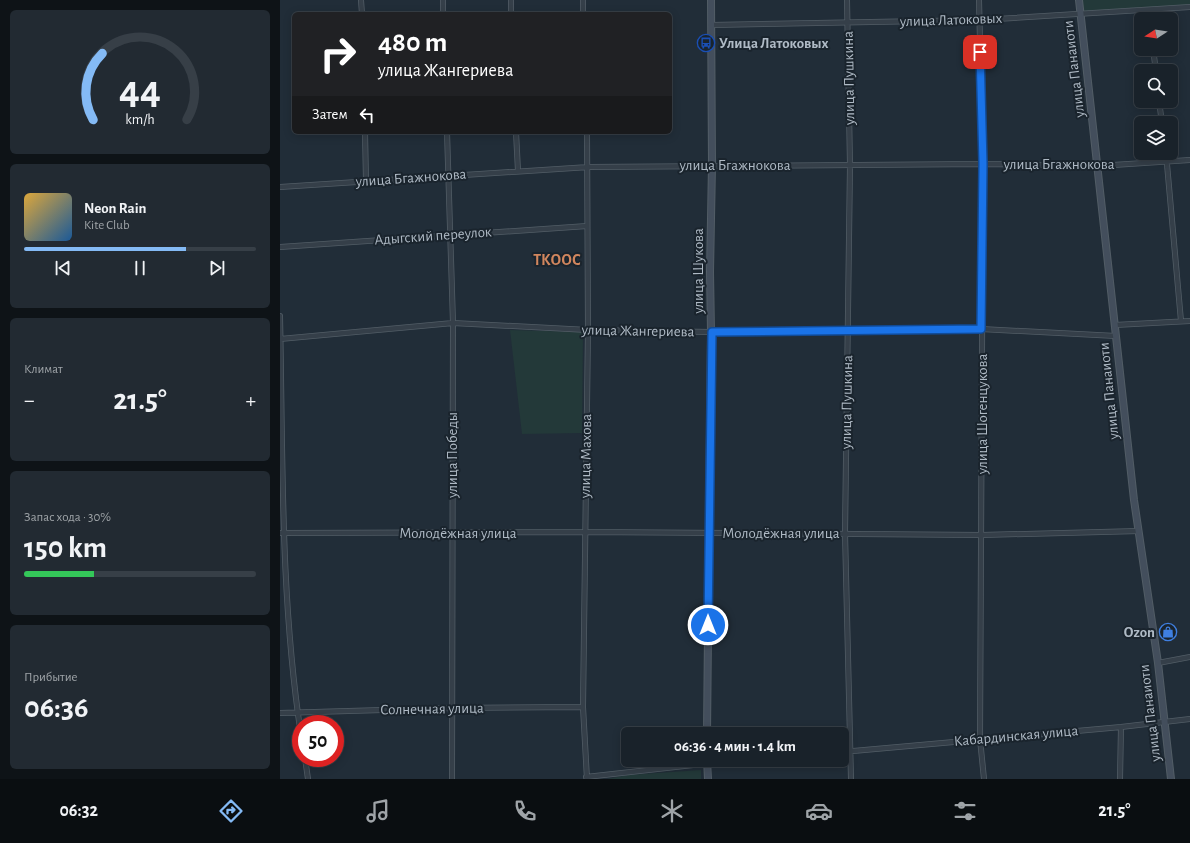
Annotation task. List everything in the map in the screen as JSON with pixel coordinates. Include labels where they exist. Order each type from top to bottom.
[{"type":"street","points":[[361,0],[362,12]]},
{"type":"street","points":[[443,0],[443,12]]},
{"type":"street","points":[[511,0],[511,12]]},
{"type":"street","points":[[583,0],[583,12]]},
{"type":"street","name":"улица Шукова","points":[[707,727],[708,532],[712,332],[710,272],[712,165],[711,0]]},
{"type":"street","name":"улица Пушкина","points":[[847,0],[850,165],[845,533],[849,727]]},
{"type":"street","name":"улица Шогенцукова","points":[[979,0],[983,164],[980,739],[984,779]]},
{"type":"street","name":"улица Панаиоти","points":[[1079,0],[1139,531],[1158,663],[1171,779]]},
{"type":"street","name":"улица Латоковых","points":[[711,26],[980,20],[1190,7]]},
{"type":"street","points":[[365,134],[366,181]]},
{"type":"street","name":"улица Победы","points":[[447,134],[453,323],[452,779]]},
{"type":"street","points":[[516,134],[518,171]]},
{"type":"street","name":"улица Махова","points":[[587,134],[589,167],[587,226],[588,330],[583,708],[587,778]]},
{"type":"street","name":"улица Бгажнокова","points":[[280,187],[589,167],[983,164],[1098,166],[1190,160]]},
{"type":"street","points":[[1167,162],[1181,321]]},
{"type":"street","name":"Адыгский переулок","points":[[280,247],[450,234],[587,226]]},
{"type":"street","points":[[280,316],[282,533],[289,641],[298,715]]},
{"type":"street","points":[[1115,325],[1190,321]]},
{"type":"street","name":"улица Жангериева","points":[[280,339],[453,323],[588,330],[712,332],[981,329],[1116,336]]},
{"type":"street","name":"Молодёжная улица","points":[[282,533],[452,534],[708,532],[982,535],[1139,531]]},
{"type":"street","points":[[1158,663],[1190,657]]},
{"type":"street","name":"Солнечная улица","points":[[280,713],[451,708],[583,708]]},
{"type":"street","name":"Кабардинская улица","points":[[849,752],[1121,727],[1190,719]]},
{"type":"street","points":[[1120,779],[1121,727]]},
{"type":"street","name":"улица Пушкина","points":[[849,752],[851,779]]},
{"type":"street","points":[[306,767],[308,779]]},
{"type":"street","points":[[587,778],[665,767]]},
{"type":"street","points":[[707,767],[708,779]]},
{"type":"green space","points":[[1079,0],[1190,0],[1190,7],[1080,13]]},
{"type":"green space","points":[[510,330],[583,332],[582,433],[522,434]]},
{"type":"green space","points":[[701,770],[701,779],[607,779],[628,775]]},
{"type":"place","name":"Улица Латоковых","points":[[706,43]]},
{"type":"place","name":"Ozon","points":[[1168,632]]},
{"type":"district","name":"ТКООС","points":[[557,260]]},
{"type":"route","points":[[708,625],[708,532],[712,332],[981,329],[983,164],[980,52]]}]
